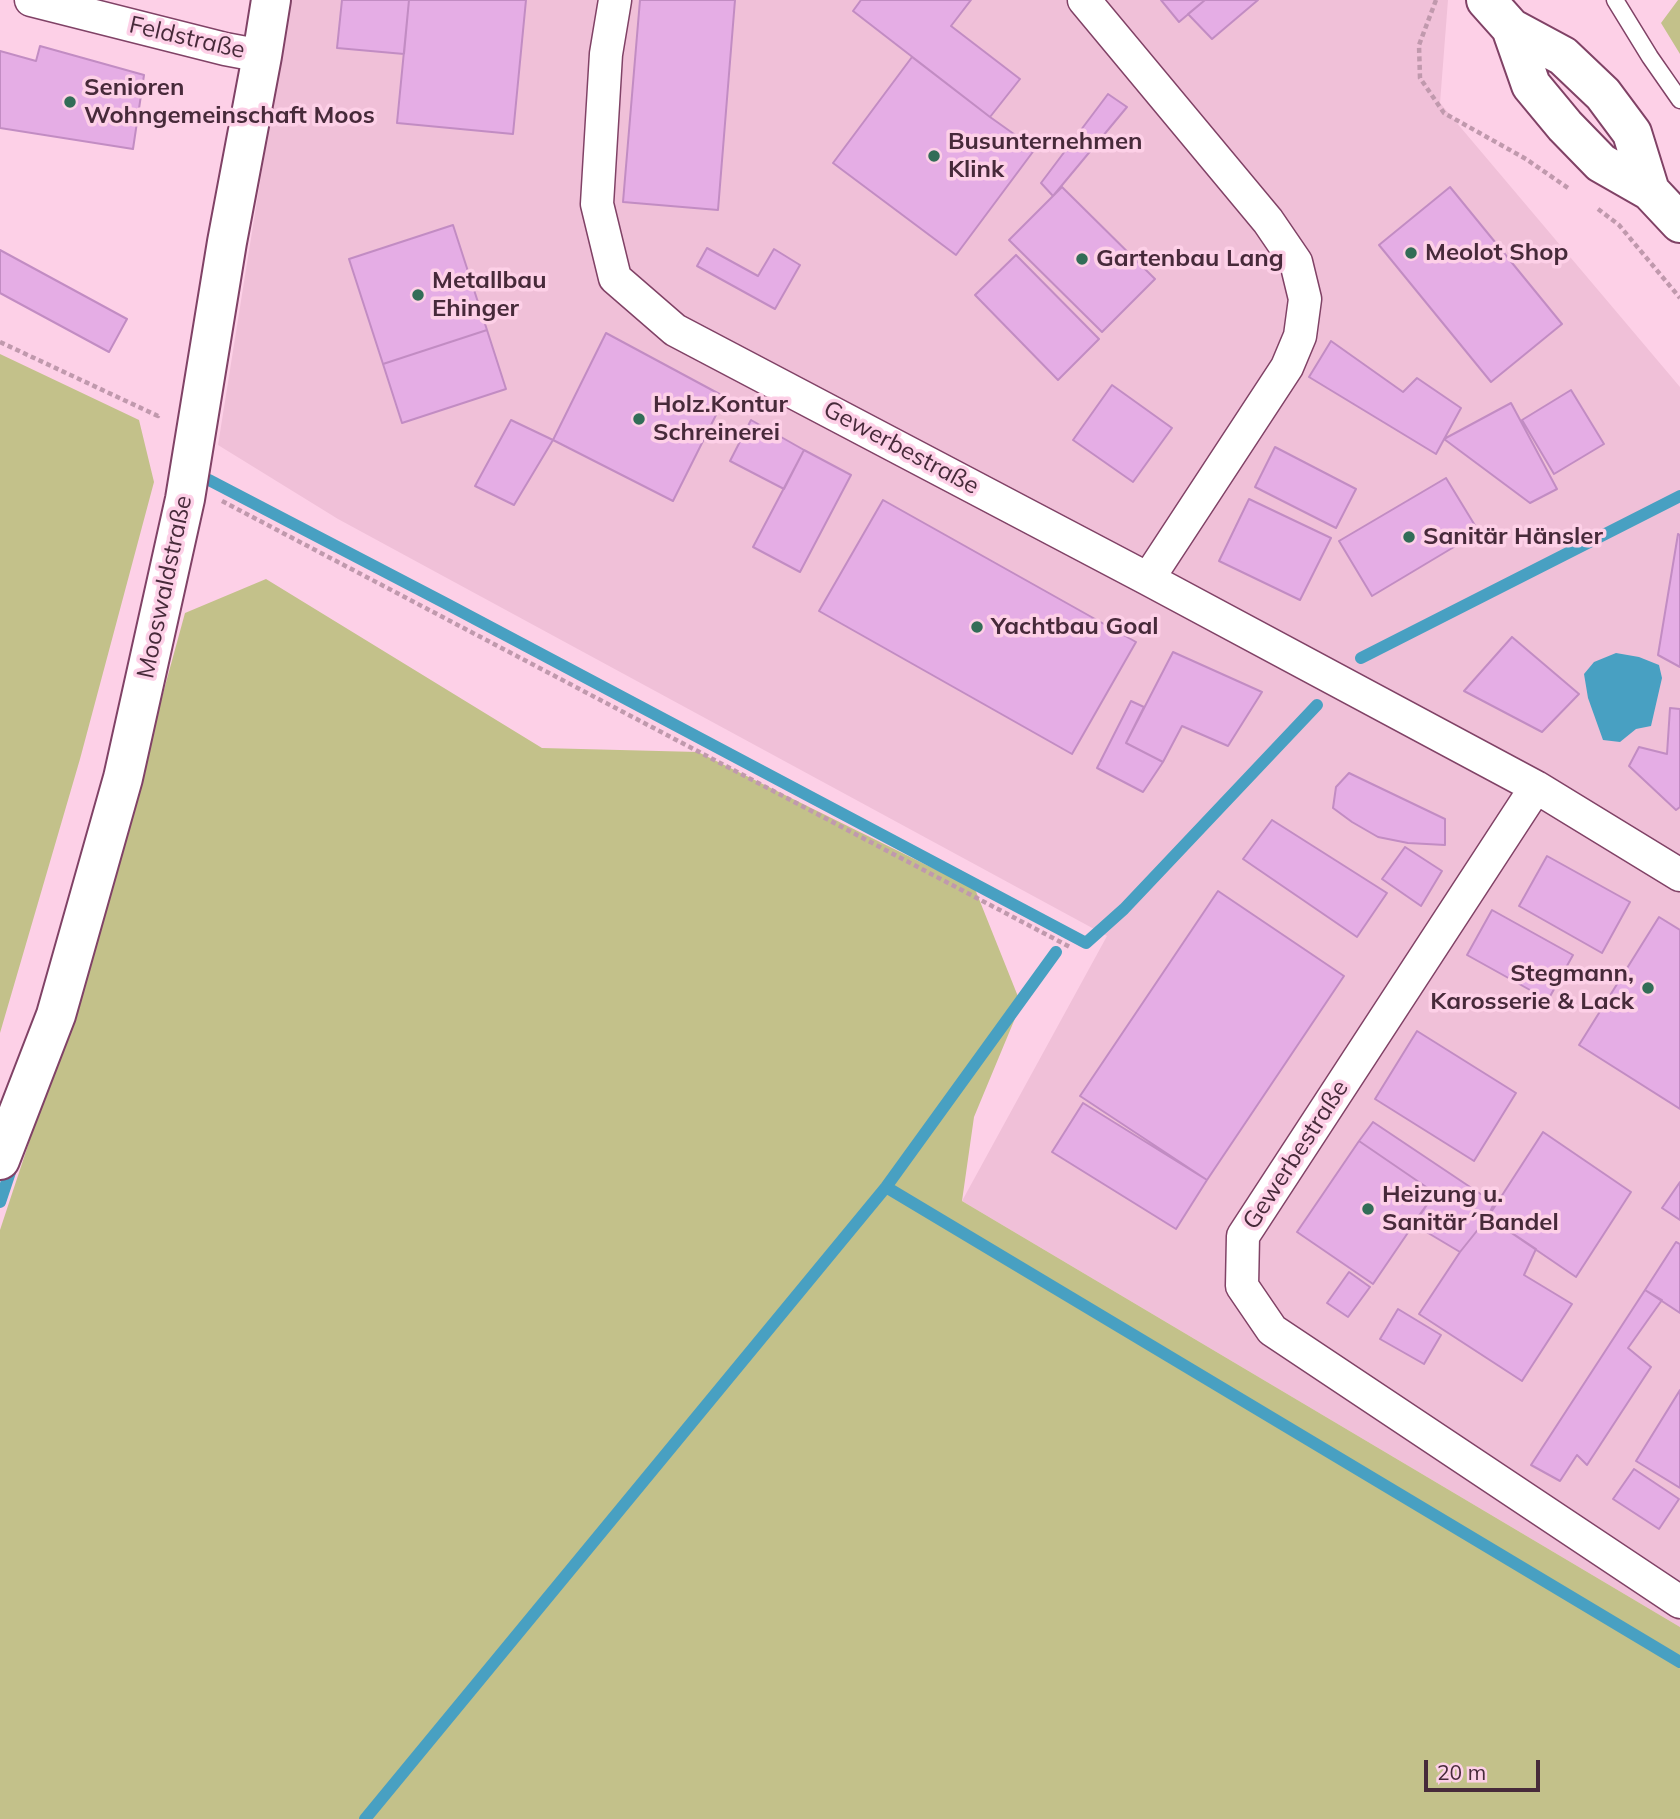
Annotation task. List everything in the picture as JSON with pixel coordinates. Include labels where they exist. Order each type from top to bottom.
[{"type":"main road","name":"Mooswaldstraße","points":[[0,1160],[56,1015],[123,778],[188,482],[227,242],[271,0]]},
{"type":"main road","points":[[1486,0],[1511,28],[1563,56],[1604,94],[1632,133],[1650,191],[1680,223]]},
{"type":"street","name":"Feldstraße","points":[[31,0],[262,56]]},
{"type":"street","name":"Gewerbestraße","points":[[615,0],[606,54],[597,204],[615,278],[675,330],[1536,787],[1680,875]]},
{"type":"street","points":[[1084,0],[1268,221],[1296,262],[1305,299],[1300,336],[1287,367],[1148,579]]},
{"type":"street","name":"Gewerbestraße","points":[[1536,787],[1243,1236],[1242,1286],[1272,1330],[1680,1602]]},
{"type":"lane","points":[[1615,0],[1680,100]]},
{"type":"path","points":[[1436,0],[1419,45],[1420,78],[1444,113],[1526,159],[1578,195]]},
{"type":"path","points":[[1588,203],[1619,225],[1680,298]]},
{"type":"path","points":[[0,342],[158,416]]},
{"type":"path","points":[[188,482],[1070,947]]},
{"type":"shaded area","points":[[289,0],[1448,0],[1440,103],[1680,387],[1680,1627],[962,1201],[1107,936],[338,519],[218,445]]},
{"type":"shaded area","points":[[1680,0],[1680,54],[1661,23]]},
{"type":"shaded area","points":[[0,354],[139,420],[154,482],[80,759],[0,1033]]},
{"type":"shaded area","points":[[266,579],[542,748],[698,752],[975,889],[1021,1004],[974,1117],[962,1201],[1680,1627],[1680,1819],[0,1819],[0,1230],[42,1103],[136,792],[185,613]]},
{"type":"water","points":[[1616,653],[1639,657],[1659,665],[1662,678],[1651,726],[1636,729],[1620,742],[1603,740],[1588,698],[1584,674],[1594,662]]},
{"type":"building","points":[[342,0],[409,0],[404,54],[337,48]]},
{"type":"building","points":[[409,0],[526,0],[513,134],[397,123]]},
{"type":"building","points":[[640,0],[735,0],[718,210],[623,202]]},
{"type":"building","points":[[861,0],[971,0],[951,26],[1020,79],[990,117],[853,11]]},
{"type":"building","points":[[1161,0],[1205,0],[1179,22]]},
{"type":"building","points":[[1205,0],[1258,0],[1212,39],[1188,14]]},
{"type":"building","name":"Senioren Wohngemeinschaft Moos","points":[[40,46],[144,75],[133,149],[0,128],[0,51],[36,61]]},
{"type":"building","name":"Busunternehmen Klink","points":[[912,57],[1035,149],[956,255],[833,163]]},
{"type":"building","points":[[1108,94],[1127,107],[1053,196],[1041,183]]},
{"type":"building","name":"Gartenbau Lang","points":[[1062,187],[1155,279],[1102,332],[1009,240]]},
{"type":"building","points":[[1450,187],[1562,324],[1491,382],[1379,245]]},
{"type":"building","name":"Metallbau Ehinger","points":[[453,225],[487,330],[383,364],[349,259]]},
{"type":"building","points":[[707,248],[758,276],[774,249],[800,265],[775,309],[697,266]]},
{"type":"building","points":[[0,250],[127,319],[109,352],[0,293]]},
{"type":"building","points":[[1016,255],[1099,339],[1058,380],[975,295]]},
{"type":"building","points":[[487,330],[506,389],[402,423],[383,364]]},
{"type":"building","name":"Holz.Kontur Schreinerei","points":[[606,333],[725,397],[673,501],[553,440]]},
{"type":"building","points":[[1331,341],[1403,392],[1417,378],[1461,408],[1436,454],[1309,377]]},
{"type":"building","points":[[1112,385],[1172,428],[1133,482],[1073,440]]},
{"type":"building","points":[[1571,390],[1604,444],[1554,474],[1522,420]]},
{"type":"building","points":[[1511,403],[1557,489],[1530,503],[1444,439]]},
{"type":"building","points":[[511,420],[553,440],[514,505],[475,486]]},
{"type":"building","points":[[751,420],[804,450],[784,489],[730,461]]},
{"type":"building","points":[[1275,447],[1356,489],[1336,528],[1255,487]]},
{"type":"building","points":[[804,450],[851,475],[800,572],[753,547]]},
{"type":"building","name":"Sanitär Hänsler","points":[[1446,478],[1479,532],[1372,596],[1339,541]]},
{"type":"building","points":[[1249,499],[1331,538],[1300,600],[1219,561]]},
{"type":"building","name":"Yachtbau Goal","points":[[883,500],[1136,642],[1072,754],[819,611]]},
{"type":"building","points":[[1678,534],[1680,535],[1680,667],[1658,655]]},
{"type":"building","points":[[1512,637],[1579,694],[1542,732],[1464,691]]},
{"type":"building","points":[[1173,652],[1262,692],[1228,746],[1182,726],[1163,762],[1126,743]]},
{"type":"building","points":[[1131,701],[1144,707],[1126,743],[1163,762],[1143,792],[1097,768]]},
{"type":"building","points":[[1670,708],[1680,709],[1680,807],[1676,810],[1629,766],[1639,747],[1667,754]]},
{"type":"building","points":[[1349,773],[1445,819],[1445,845],[1408,843],[1378,837],[1333,808],[1336,787]]},
{"type":"building","points":[[1272,820],[1387,893],[1357,937],[1243,859]]},
{"type":"building","points":[[1405,847],[1442,871],[1421,906],[1382,879]]},
{"type":"building","points":[[1547,856],[1630,902],[1602,953],[1519,906]]},
{"type":"building","points":[[1218,891],[1344,976],[1207,1180],[1080,1096]]},
{"type":"building","points":[[1492,910],[1573,955],[1548,1000],[1467,955]]},
{"type":"building","name":"Stegmann, Karosserie & Lack","points":[[1659,917],[1680,930],[1680,1109],[1579,1045]]},
{"type":"building","points":[[1417,1031],[1516,1093],[1474,1161],[1375,1099]]},
{"type":"building","points":[[1083,1103],[1207,1180],[1176,1229],[1052,1152]]},
{"type":"building","points":[[1373,1122],[1494,1203],[1488,1217],[1460,1252],[1413,1224],[1435,1193],[1359,1141]]},
{"type":"building","points":[[1543,1132],[1631,1192],[1576,1277],[1488,1217]]},
{"type":"building","name":"Heizung u. Sanitär´Bandel","points":[[1359,1141],[1435,1193],[1373,1284],[1297,1232]]},
{"type":"building","points":[[1680,1182],[1680,1220],[1662,1208]]},
{"type":"building","points":[[1488,1217],[1536,1249],[1524,1275],[1572,1304],[1522,1381],[1419,1314],[1460,1252]]},
{"type":"building","points":[[1676,1242],[1680,1244],[1680,1313],[1645,1290]]},
{"type":"building","points":[[1349,1272],[1370,1287],[1348,1317],[1327,1303]]},
{"type":"building","points":[[1645,1290],[1662,1300],[1628,1348],[1651,1367],[1587,1465],[1577,1455],[1560,1481],[1531,1465]]},
{"type":"building","points":[[1398,1309],[1441,1335],[1424,1364],[1380,1339]]},
{"type":"building","points":[[1680,1390],[1680,1488],[1636,1461]]},
{"type":"building","points":[[1634,1469],[1679,1499],[1659,1529],[1613,1499]]},
{"type":"waterway","points":[[209,480],[1086,943],[1124,909],[1317,705]]},
{"type":"waterway","points":[[1361,658],[1680,496]]},
{"type":"waterway","points":[[365,1819],[886,1187],[1056,952]]},
{"type":"waterway","points":[[0,1202],[13,1163]]},
{"type":"waterway","points":[[886,1187],[1680,1662]]},
{"type":"place","name":"Senioren Wohngemeinschaft Moos","points":[[70,102]]},
{"type":"place","name":"Busunternehmen Klink","points":[[934,156]]},
{"type":"place","name":"Meolot Shop","points":[[1411,253]]},
{"type":"place","name":"Gartenbau Lang","points":[[1082,259]]},
{"type":"place","name":"Metallbau Ehinger","points":[[418,295]]},
{"type":"place","name":"Holz.Kontur Schreinerei","points":[[639,419]]},
{"type":"place","name":"Sanitär Hänsler","points":[[1409,537]]},
{"type":"place","name":"Yachtbau Goal","points":[[977,627]]},
{"type":"place","name":"Stegmann, Karosserie & Lack","points":[[1648,988]]},
{"type":"place","name":"Heizung u. Sanitär´Bandel","points":[[1368,1209]]}]
